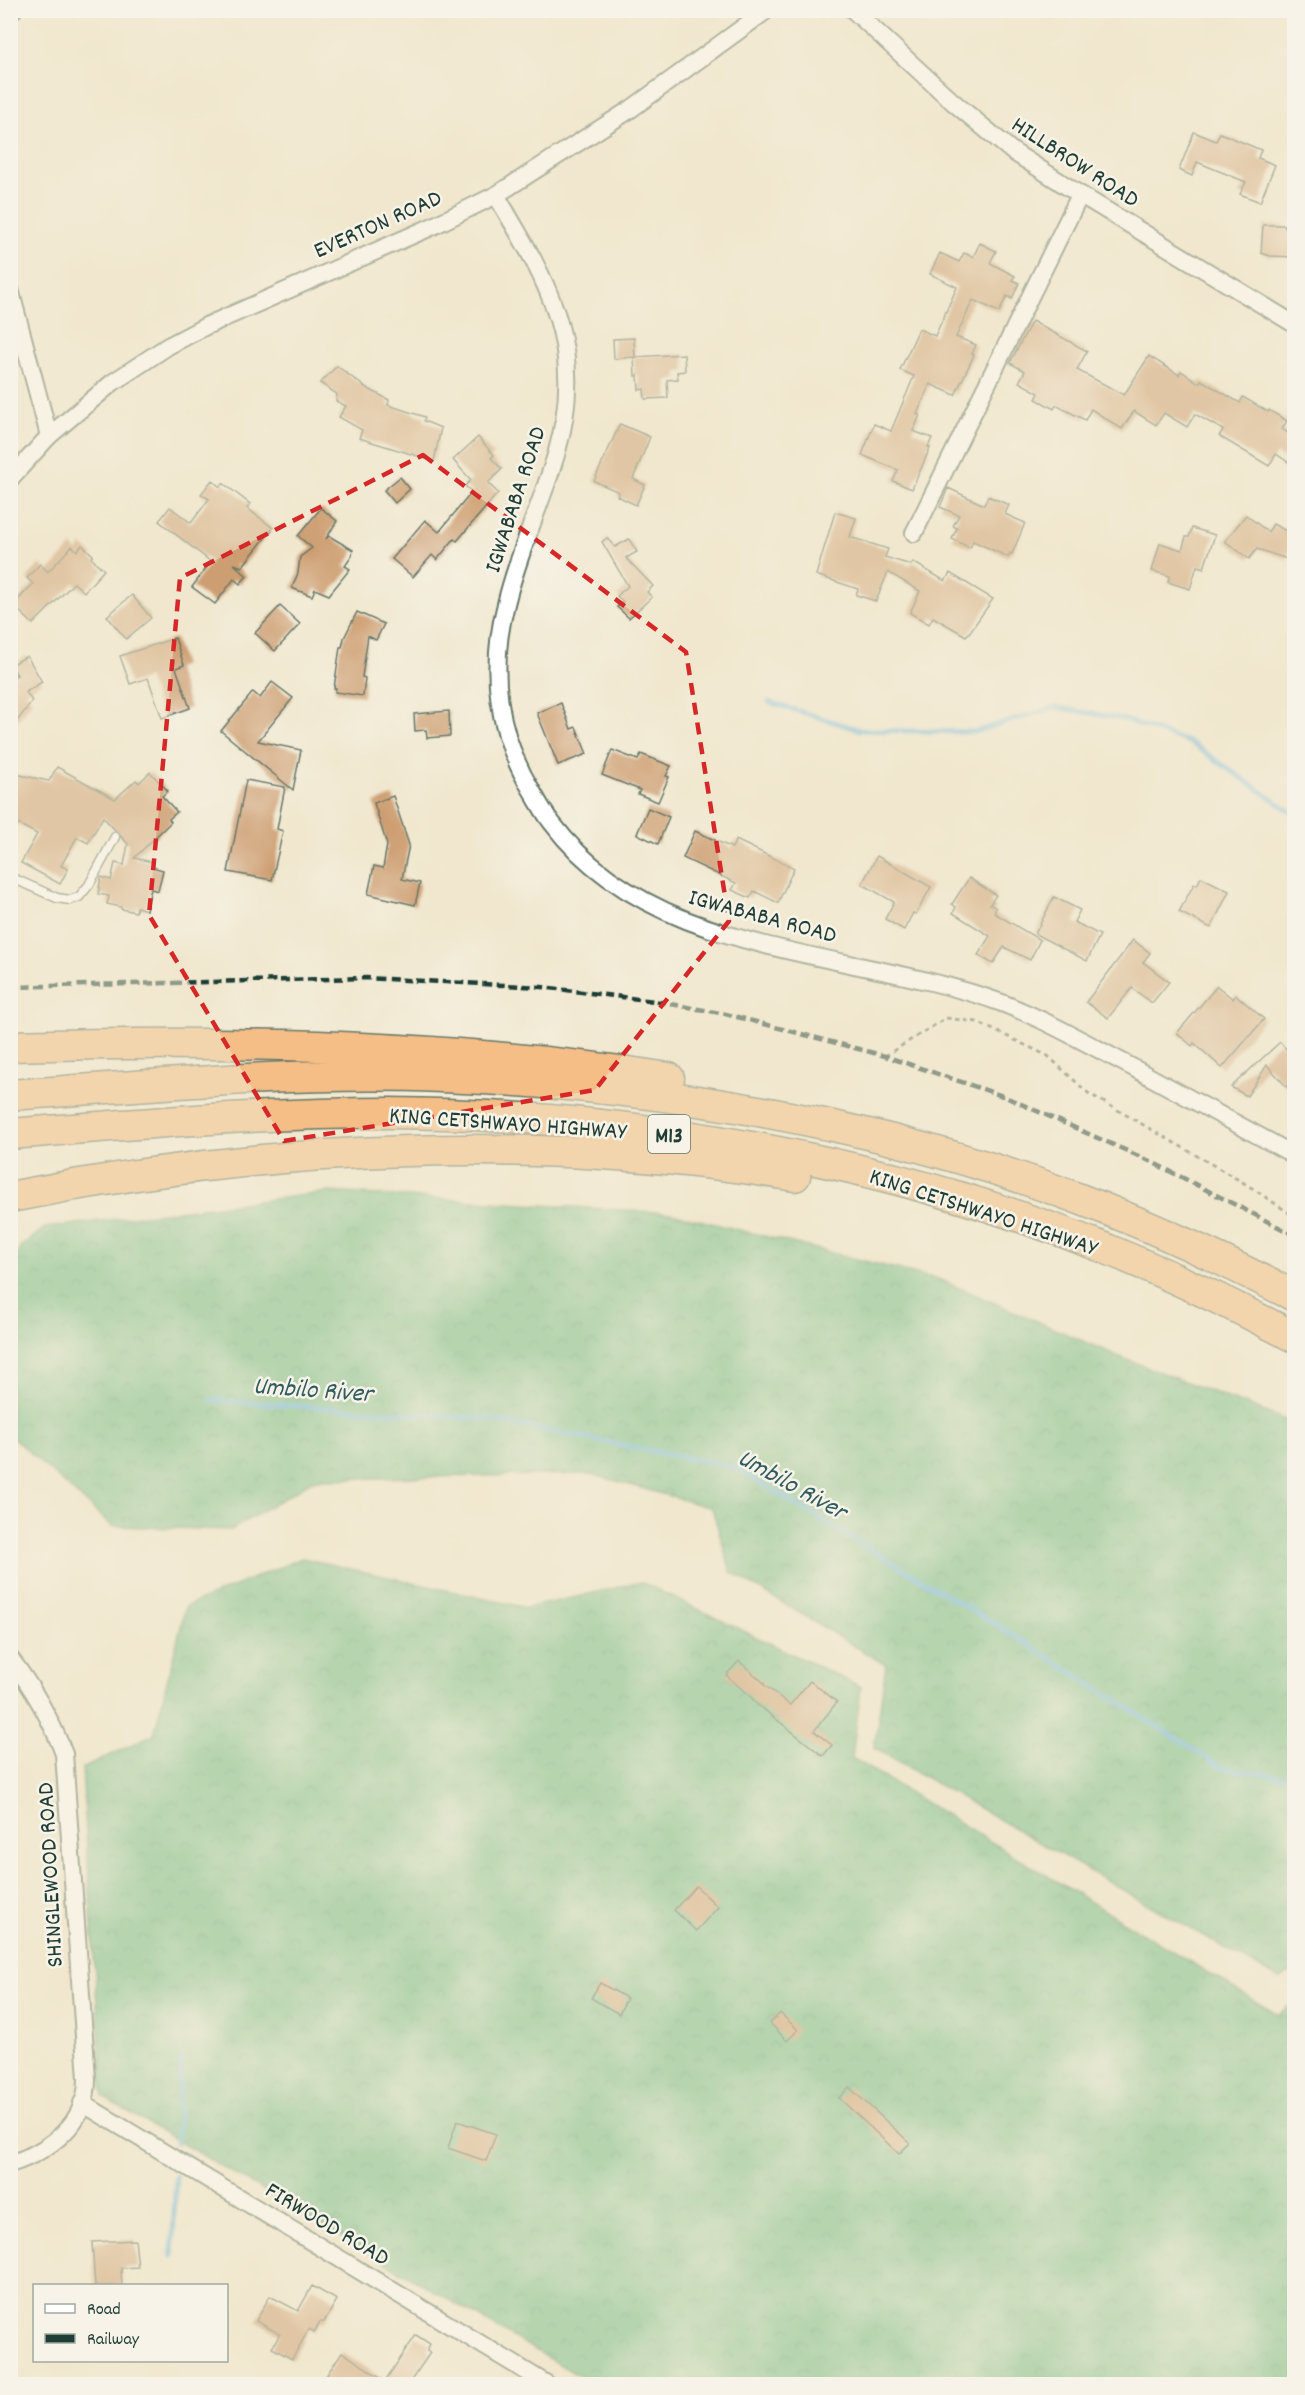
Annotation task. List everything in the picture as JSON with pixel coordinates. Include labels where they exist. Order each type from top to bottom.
[{"type":"highway","points":[[10,1046],[272,1043],[498,1056],[680,1079],[792,1101],[900,1137],[924,1149]]},
{"type":"highway","name":"KING CETSHWAYO HIGHWAY","points":[[10,1095],[271,1078],[439,1077],[522,1082],[701,1101],[924,1149],[1075,1197],[1176,1239],[1294,1296]]},
{"type":"highway","name":"KING CETSHWAYO HIGHWAY","points":[[10,1134],[290,1115],[388,1113],[466,1115],[599,1126],[709,1141],[840,1167],[952,1197],[1103,1248],[1221,1299],[1294,1337]]},
{"type":"highway","points":[[10,1197],[110,1179],[235,1163],[324,1155],[462,1151],[567,1153],[651,1158],[768,1172],[908,1196],[952,1197]]},
{"type":"street","name":"EVERTON ROAD","points":[[10,479],[49,436],[112,383],[168,346],[206,326],[496,195],[631,109],[767,10]]},
{"type":"street","name":"HILLBROW ROAD","points":[[853,10],[989,133],[1029,164],[1294,324]]},
{"type":"street","name":"IGWABABA ROAD","points":[[496,195],[539,271],[559,318],[567,351],[568,389],[558,444],[515,570],[497,642],[497,680],[501,718],[509,746],[520,772],[551,822],[595,868],[619,886],[692,924],[738,938],[917,979],[1000,1003],[1058,1028],[1294,1155]]},
{"type":"street","points":[[914,533],[1080,195]]},
{"type":"street","points":[[10,289],[49,436]]},
{"type":"street","name":"SHINGLEWOOD ROAD","points":[[10,1658],[50,1719],[66,1763],[87,2079],[82,2103]]},
{"type":"street","points":[[10,2164],[31,2157],[60,2138],[73,2122],[82,2103]]},
{"type":"street","name":"FIRWOOD ROAD","points":[[82,2103],[547,2385]]},
{"type":"lane","points":[[10,877],[57,898],[69,900],[79,897],[89,885],[115,837]]},
{"type":"path","points":[[885,1056],[946,1018],[977,1022],[1048,1056],[1088,1093],[1244,1183],[1294,1216]]},
{"type":"highlighted area","points":[[423,455],[686,652],[729,921],[595,1090],[284,1141],[149,915],[180,578]]},
{"type":"green space","points":[[329,1192],[671,1213],[941,1280],[1120,1357],[1294,1423],[1294,1970],[1279,1979],[874,1748],[886,1665],[731,1572],[712,1508],[591,1474],[315,1479],[231,1530],[112,1526],[11,1436],[11,1274],[20,1247],[45,1228]]},
{"type":"green space","points":[[302,1558],[527,1608],[641,1582],[861,1687],[852,1758],[1278,2015],[1294,2002],[1294,2384],[593,2384],[103,2097],[82,1769],[154,1734],[186,1606]]},
{"type":"building","points":[[1194,132],[1216,141],[1220,133],[1261,150],[1258,158],[1275,165],[1260,202],[1240,194],[1246,182],[1197,162],[1192,176],[1179,170]]},
{"type":"building","points":[[1263,225],[1284,225],[1285,228],[1294,228],[1294,257],[1270,256],[1261,253]]},
{"type":"building","points":[[980,243],[996,251],[990,263],[1015,276],[1012,280],[1019,283],[1012,299],[1007,296],[999,312],[973,300],[956,337],[976,345],[972,354],[974,355],[955,395],[930,384],[917,414],[920,415],[913,431],[932,438],[912,489],[893,481],[898,470],[862,455],[874,424],[891,431],[914,376],[900,370],[919,329],[935,336],[957,287],[930,274],[940,253],[959,262],[964,253],[973,257]]},
{"type":"building","points":[[1032,321],[1087,351],[1077,370],[1124,395],[1149,356],[1179,375],[1181,371],[1199,383],[1201,380],[1240,403],[1243,397],[1268,412],[1269,410],[1287,421],[1282,429],[1294,437],[1294,466],[1276,454],[1269,466],[1219,436],[1223,430],[1195,414],[1187,427],[1164,413],[1156,425],[1134,411],[1122,429],[1091,409],[1085,420],[1056,405],[1054,409],[1036,399],[1039,393],[1019,382],[1025,371],[1010,363]]},
{"type":"building","points":[[634,338],[635,357],[684,354],[685,371],[677,372],[678,379],[667,380],[668,398],[645,399],[644,389],[639,390],[638,375],[635,376],[634,357],[614,359],[613,339]]},
{"type":"building","points":[[337,366],[365,387],[389,400],[388,405],[425,417],[424,421],[441,428],[434,461],[359,438],[362,430],[339,417],[346,406],[336,401],[337,394],[320,383]]},
{"type":"building","points":[[620,424],[650,437],[633,479],[645,485],[636,505],[617,496],[619,492],[594,481]]},
{"type":"building","points":[[478,437],[494,455],[491,458],[502,469],[488,483],[498,493],[457,541],[454,539],[437,560],[432,555],[413,577],[392,559],[425,520],[439,532],[472,492],[465,486],[471,480],[453,460]]},
{"type":"building","points":[[400,477],[410,489],[395,503],[384,490]]},
{"type":"building","points":[[212,480],[220,487],[223,483],[250,504],[247,508],[273,528],[242,567],[234,564],[247,576],[240,584],[234,579],[215,604],[192,587],[211,562],[159,521],[170,507],[191,523],[209,499],[201,494]]},
{"type":"building","points":[[948,488],[984,505],[988,496],[1009,505],[1005,514],[1025,523],[1012,554],[1010,553],[1008,557],[973,541],[970,548],[952,539],[957,528],[953,526],[959,515],[940,507]]},
{"type":"building","points":[[321,508],[337,521],[326,539],[329,536],[353,550],[345,566],[350,569],[329,595],[315,589],[312,596],[292,588],[298,573],[300,557],[312,548],[298,536]]},
{"type":"building","points":[[835,512],[856,518],[850,537],[888,549],[885,557],[911,565],[913,562],[945,581],[950,573],[993,599],[969,633],[966,636],[933,617],[929,624],[910,613],[920,591],[888,572],[876,601],[856,595],[858,589],[816,575]]},
{"type":"building","points":[[1246,515],[1268,532],[1273,524],[1294,535],[1287,559],[1257,549],[1249,559],[1225,541]]},
{"type":"building","points":[[1192,528],[1215,535],[1204,568],[1197,566],[1190,589],[1168,582],[1170,576],[1152,571],[1160,543],[1182,550]]},
{"type":"building","points":[[607,538],[615,547],[629,539],[637,552],[626,558],[653,586],[647,592],[652,597],[629,618],[617,607],[623,602],[617,596],[628,586],[602,542]]},
{"type":"building","points":[[82,545],[93,555],[91,558],[104,570],[84,592],[74,583],[33,624],[13,605],[33,584],[27,578],[40,564],[48,572],[72,546],[77,551]]},
{"type":"building","points":[[132,595],[151,618],[126,639],[107,616]]},
{"type":"building","points":[[280,606],[300,624],[275,651],[255,633]]},
{"type":"building","points":[[357,612],[384,624],[376,640],[368,636],[362,677],[365,678],[363,696],[335,692],[336,688],[334,688],[340,647]]},
{"type":"building","points":[[175,638],[184,665],[176,668],[190,708],[162,718],[148,678],[130,684],[120,656]]},
{"type":"building","points":[[27,656],[42,682],[26,692],[32,701],[10,731],[10,668],[16,676],[11,665]]},
{"type":"building","points":[[272,682],[293,698],[258,741],[301,750],[293,790],[221,731],[253,692],[260,698]]},
{"type":"building","points":[[561,703],[571,729],[576,727],[587,754],[558,765],[537,713]]},
{"type":"building","points":[[449,711],[450,736],[427,738],[426,730],[415,731],[414,714]]},
{"type":"building","points":[[612,750],[638,760],[641,754],[671,766],[666,776],[669,777],[658,802],[638,794],[640,790],[602,775]]},
{"type":"building","points":[[57,767],[115,799],[136,780],[139,783],[150,772],[168,791],[162,796],[177,812],[169,819],[171,822],[134,858],[153,862],[152,867],[163,870],[158,891],[151,889],[146,910],[137,907],[136,912],[121,909],[121,907],[107,904],[109,896],[98,894],[101,877],[111,880],[115,863],[124,865],[128,844],[103,817],[88,843],[77,837],[61,866],[68,869],[60,884],[21,863],[37,834],[20,825],[10,823],[10,773],[49,781]]},
{"type":"building","points":[[246,780],[285,787],[277,829],[283,831],[272,880],[228,872]]},
{"type":"building","points":[[393,796],[409,845],[402,879],[420,883],[415,905],[368,894],[374,866],[383,868],[387,845],[374,803]]},
{"type":"building","points":[[648,808],[669,817],[658,844],[637,834]]},
{"type":"building","points":[[695,831],[732,848],[736,840],[794,868],[778,903],[754,891],[750,898],[732,890],[736,883],[683,858]]},
{"type":"building","points":[[877,856],[931,887],[904,930],[885,919],[894,902],[862,884]]},
{"type":"building","points":[[1201,877],[1229,891],[1211,928],[1179,912],[1194,884],[1197,885]]},
{"type":"building","points":[[969,878],[996,895],[990,904],[996,908],[994,913],[1040,940],[1030,960],[1004,947],[993,964],[978,955],[990,936],[953,913],[956,907],[952,904]]},
{"type":"building","points":[[1054,897],[1080,910],[1074,922],[1100,935],[1087,961],[1035,934]]},
{"type":"building","points":[[1133,940],[1150,953],[1143,962],[1169,982],[1152,1003],[1132,988],[1108,1018],[1086,1002]]},
{"type":"building","points":[[1217,986],[1233,999],[1236,995],[1264,1019],[1222,1068],[1194,1043],[1192,1046],[1177,1033]]},
{"type":"building","points":[[1280,1042],[1294,1058],[1294,1095],[1267,1065],[1247,1096],[1231,1087]]},
{"type":"building","points":[[739,1661],[790,1705],[810,1681],[837,1702],[814,1731],[832,1745],[823,1756],[753,1701],[726,1675]]},
{"type":"building","points":[[696,1886],[718,1907],[696,1931],[674,1910]]},
{"type":"building","points":[[600,1983],[627,1998],[619,2014],[591,1998]]},
{"type":"building","points":[[780,2013],[798,2030],[787,2041],[770,2023]]},
{"type":"building","points":[[849,2087],[910,2143],[899,2154],[839,2098]]},
{"type":"building","points":[[457,2121],[496,2134],[486,2161],[448,2148]]},
{"type":"building","points":[[135,2240],[138,2267],[121,2268],[122,2284],[95,2284],[92,2242]]},
{"type":"building","points":[[312,2286],[337,2300],[324,2322],[320,2322],[314,2332],[309,2329],[292,2359],[272,2348],[280,2334],[256,2321],[270,2296],[298,2311]]},
{"type":"building","points":[[416,2335],[430,2344],[427,2351],[430,2353],[408,2385],[320,2385],[342,2352],[385,2381]]},
{"type":"waterway","points":[[769,702],[860,730],[974,732],[1055,707],[1123,719],[1191,743],[1294,814]]},
{"type":"waterway","name":"Umbilo River","points":[[211,1400],[488,1419],[734,1467],[1013,1635],[1223,1768],[1294,1778]]},
{"type":"waterway","points":[[177,2143],[181,2058]]},
{"type":"waterway","points":[[172,2256],[176,2176]]},
{"type":"railway","points":[[10,987],[366,978],[542,987],[654,1001],[726,1014],[885,1056],[1003,1096],[1152,1162],[1294,1235]]}]
